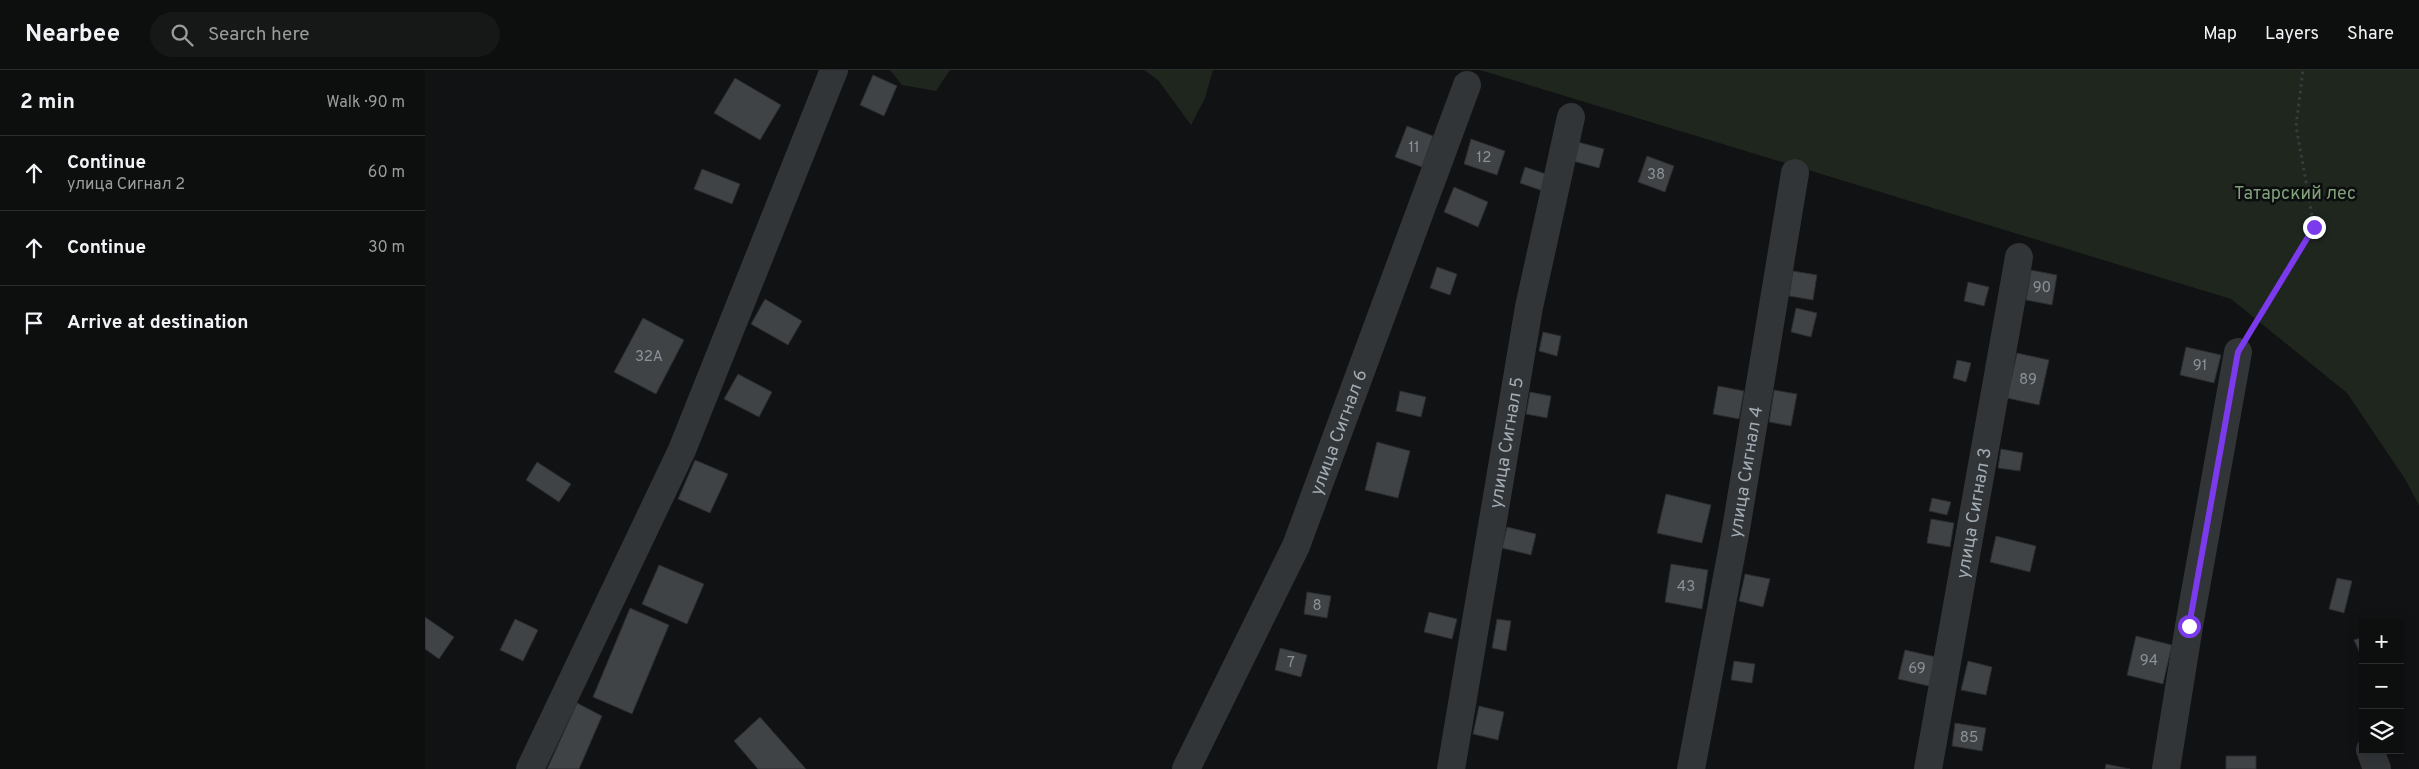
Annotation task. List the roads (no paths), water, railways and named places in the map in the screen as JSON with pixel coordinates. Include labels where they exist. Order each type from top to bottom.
[{"type":"street","points":[[530,769],[682,450],[834,70]]},
{"type":"street","name":"улица Сигнал 6","points":[[1186,769],[1296,546],[1467,85]]},
{"type":"street","name":"улица Сигнал 5","points":[[1451,769],[1529,307],[1571,117]]},
{"type":"street","name":"улица Сигнал 4","points":[[1691,769],[1736,529],[1795,173]]},
{"type":"street","name":"улица Сигнал 3","points":[[1929,769],[2019,257]]},
{"type":"street","points":[[2166,769],[2189,626],[2238,352]]},
{"type":"street","points":[[2371,754],[2377,769]]},
{"type":"park label","name":"Татарский лес","points":[[2295,193]]}]
